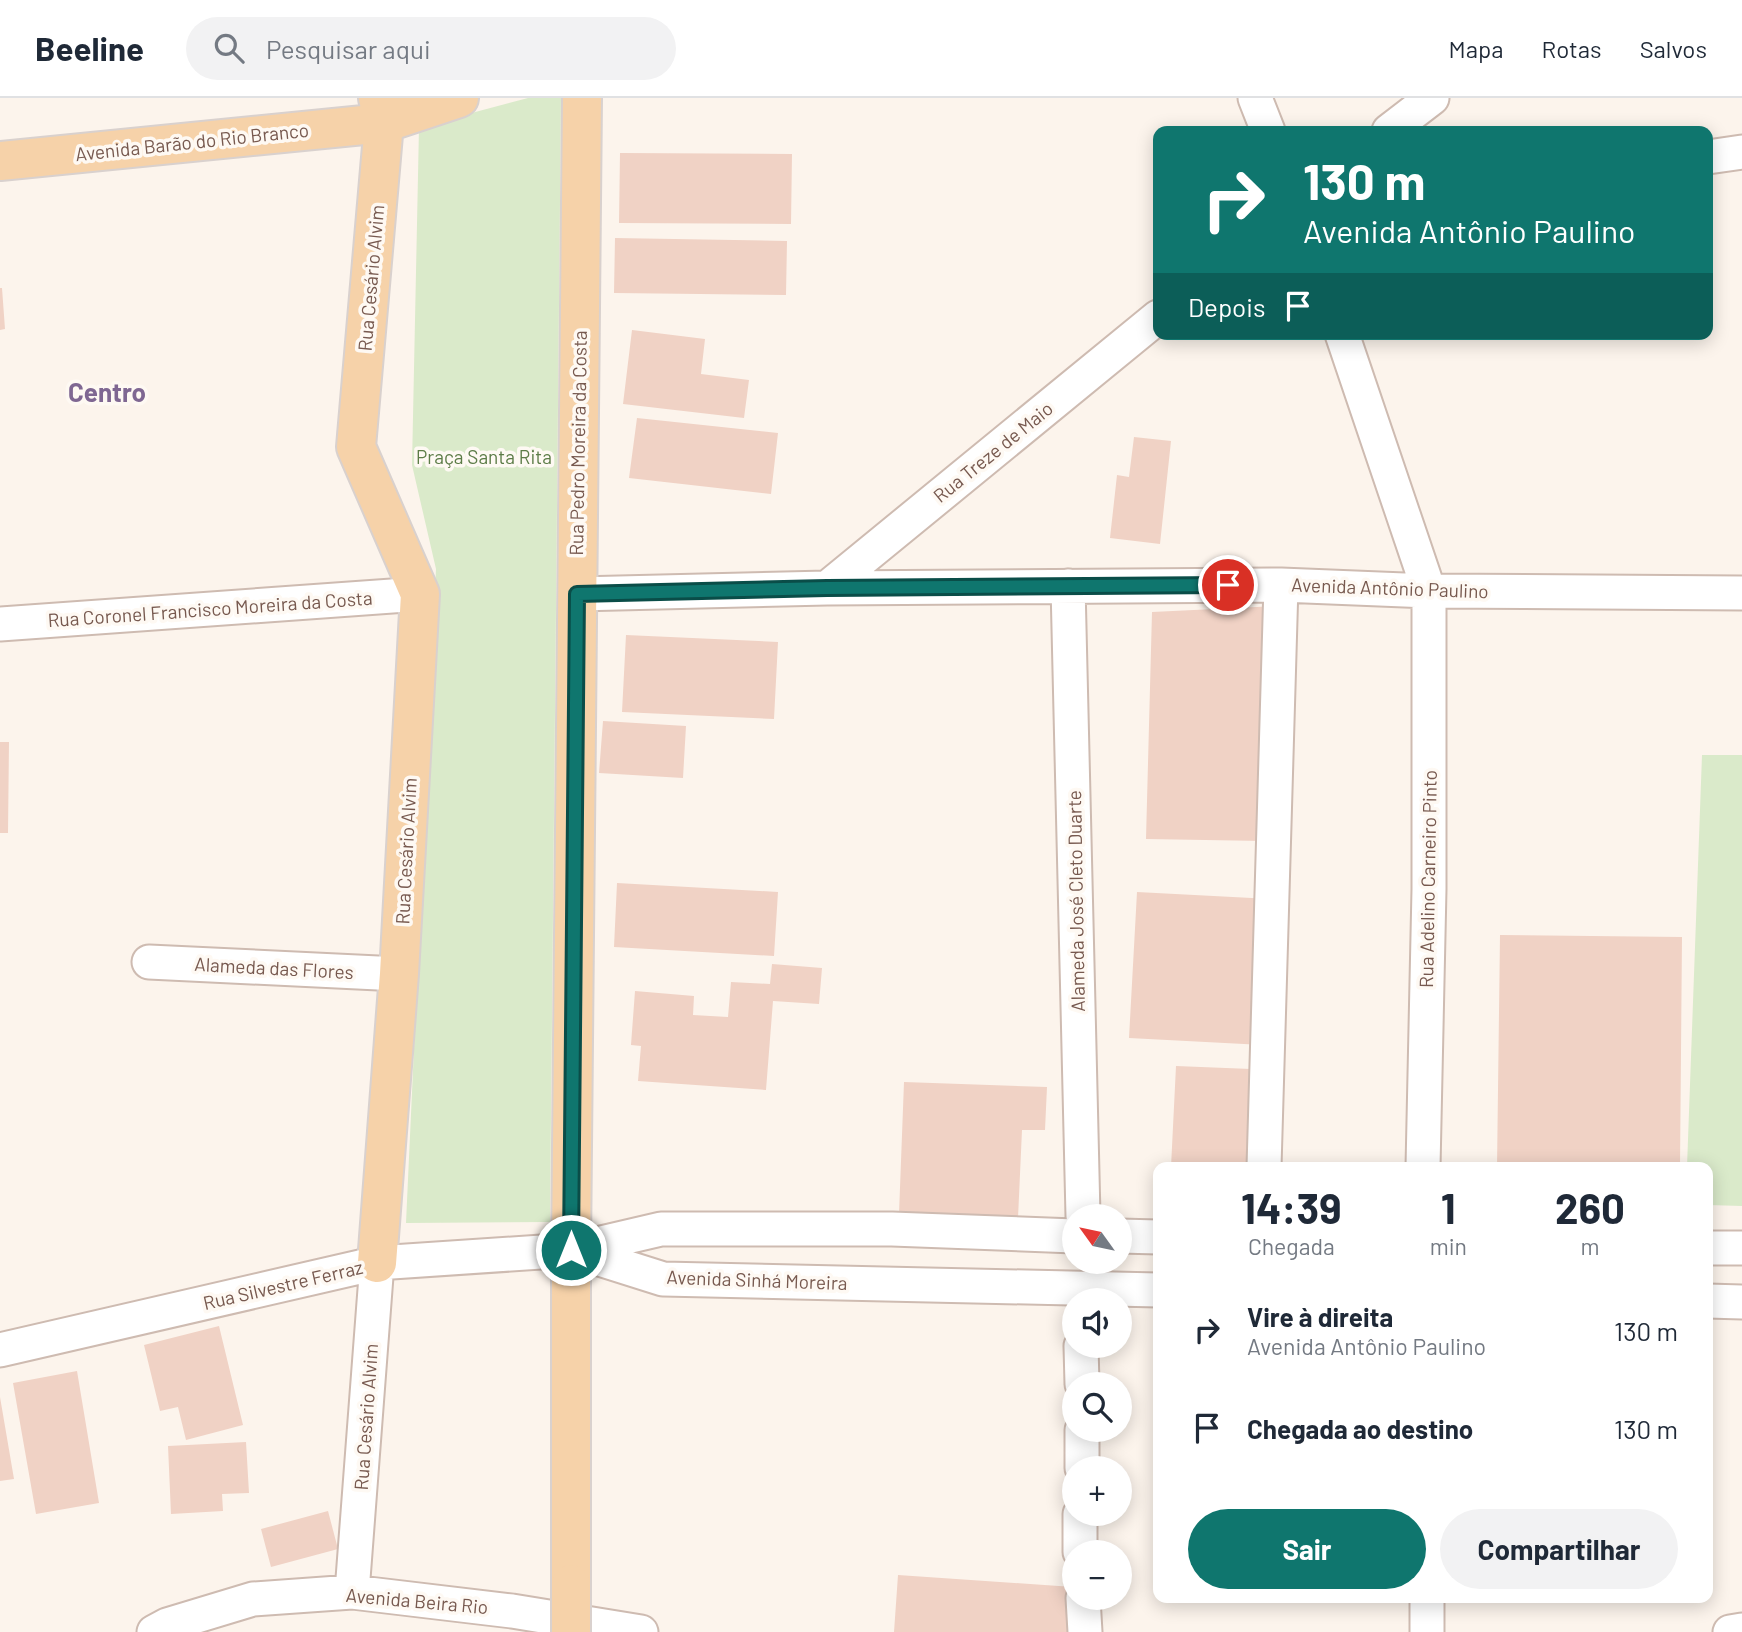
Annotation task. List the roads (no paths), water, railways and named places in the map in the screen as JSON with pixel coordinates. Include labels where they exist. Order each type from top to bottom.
[{"type":"main road","points":[[381,110],[459,98]]},
{"type":"main road","name":"Rua Pedro Moreira da Costa","points":[[571,1632],[571,1250],[582,98]]},
{"type":"main road","name":"Avenida Barão do Rio Branco","points":[[0,161],[381,110]]},
{"type":"main road","name":"Rua Cesário Alvim","points":[[377,1263],[399,974],[421,594],[356,447],[381,110]]},
{"type":"street","points":[[1255,98],[1266,126]]},
{"type":"street","points":[[1396,126],[1432,98]]},
{"type":"street","points":[[1713,156],[1742,152]]},
{"type":"street","name":"Rua Treze de Maio","points":[[827,588],[1153,321]]},
{"type":"street","name":"Rua Adelino Carneiro Pinto","points":[[1344,340],[1429,591],[1429,889],[1423,1162]]},
{"type":"street","name":"Avenida Antônio Paulino","points":[[577,594],[827,588],[1281,585],[1429,591],[1742,593]]},
{"type":"street","points":[[1264,1162],[1281,585]]},
{"type":"street","name":"Alameda José Cleto Duarte","points":[[1069,586],[1083,1204]]},
{"type":"street","name":"Rua Coronel Francisco Moreira da Costa","points":[[0,624],[421,594]]},
{"type":"street","name":"Alameda das Flores","points":[[149,962],[399,974]]},
{"type":"street","points":[[571,1250],[661,1229],[892,1229],[1062,1236]]},
{"type":"street","points":[[1132,1236],[1153,1237]]},
{"type":"street","points":[[1713,1248],[1742,1248]]},
{"type":"street","name":"Rua Silvestre Ferraz","points":[[0,1350],[377,1263],[571,1250]]},
{"type":"street","name":"Avenida Sinhá Moreira","points":[[571,1250],[663,1279],[1081,1283],[1153,1290]]},
{"type":"street","name":"Rua Cesário Alvim","points":[[352,1592],[377,1263]]},
{"type":"street","points":[[1713,1301],[1742,1302]]},
{"type":"street","name":"Avenida Beira Rio","points":[[154,1632],[167,1625],[253,1599],[352,1592],[512,1611],[641,1632]]},
{"type":"street","points":[[1427,1603],[1427,1632]]},
{"type":"street","points":[[1084,1610],[1085,1632]]},
{"type":"street","points":[[1730,1632],[1742,1630]]},
{"type":"district","name":"Centro","points":[[107,393]]},
{"type":"park label","name":"Praça Santa Rita","points":[[484,457]]}]
